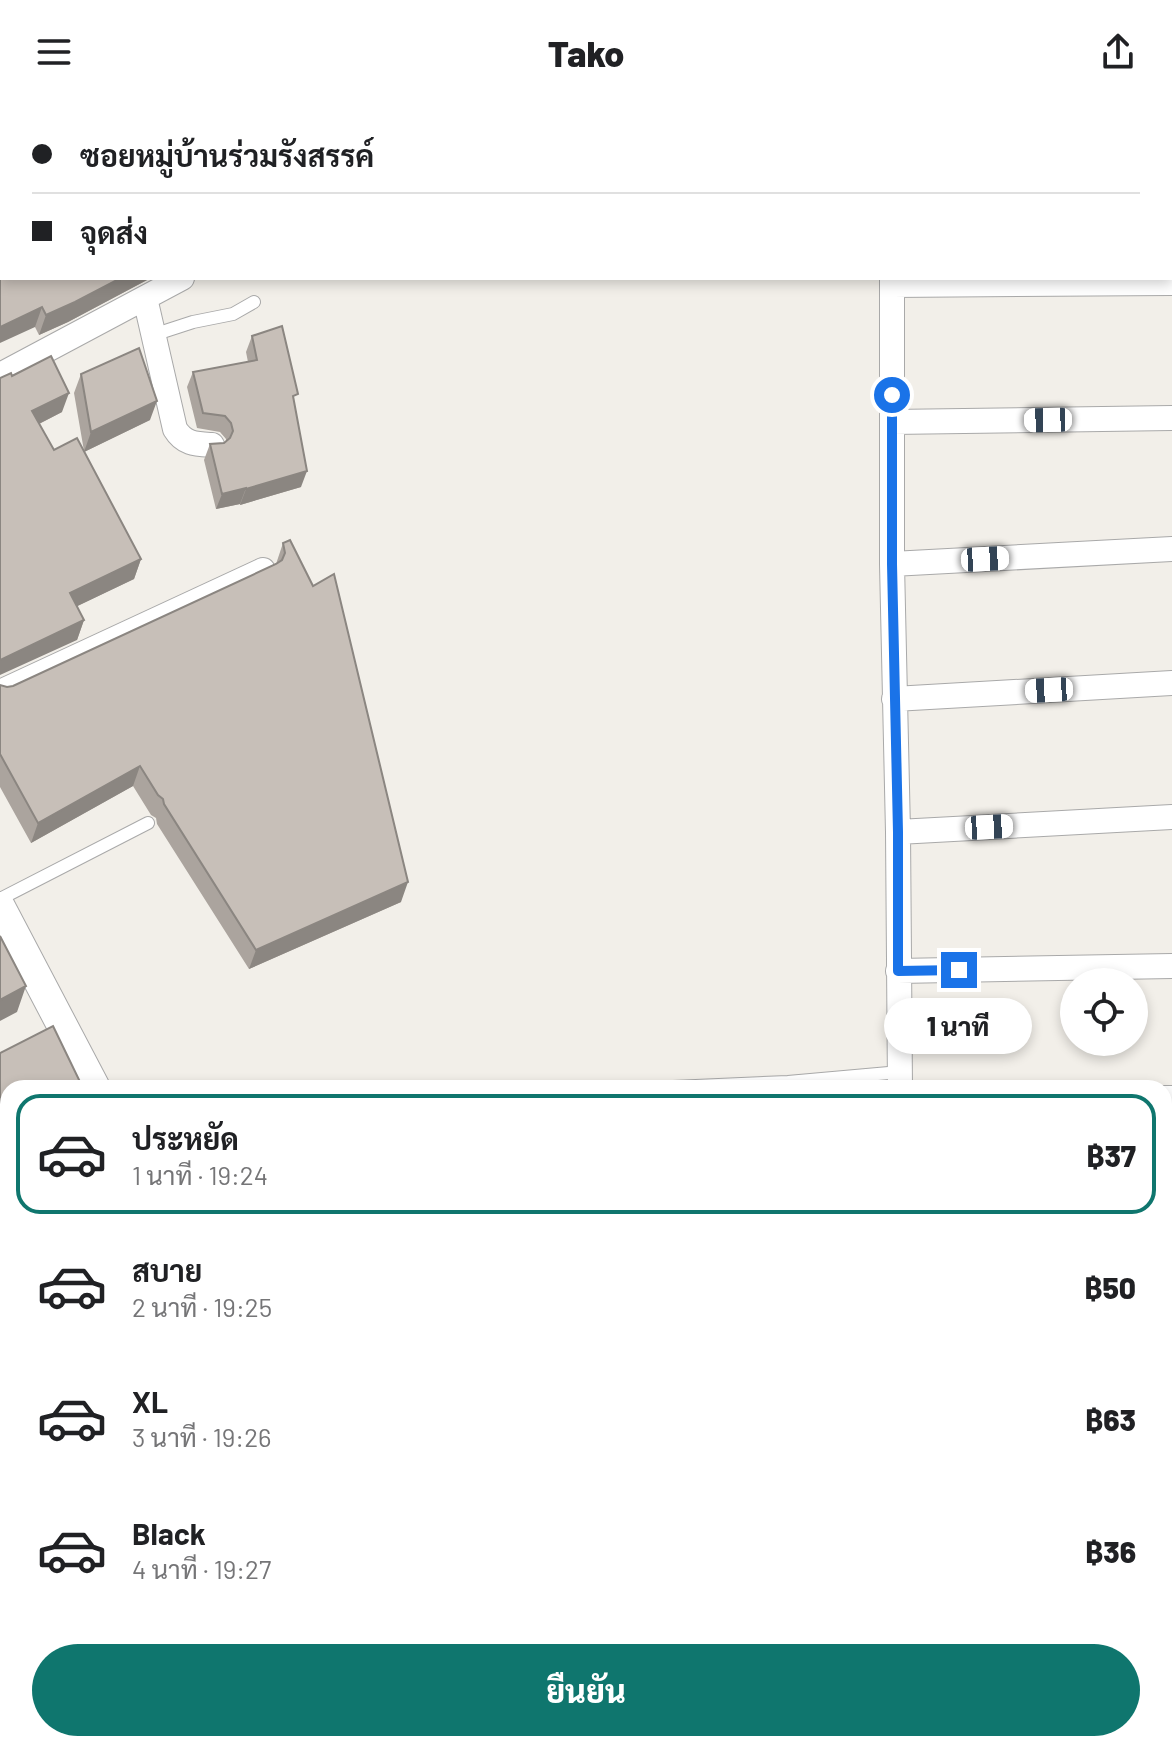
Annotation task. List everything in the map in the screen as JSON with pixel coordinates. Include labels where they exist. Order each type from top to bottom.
[{"type":"street","points":[[0,375],[145,298],[171,280]]},
{"type":"street","points":[[900,1080],[892,564],[892,282],[1172,283]]},
{"type":"street","points":[[145,298],[175,429],[181,438],[191,443],[212,445]]},
{"type":"street","points":[[892,422],[1172,418]]},
{"type":"street","points":[[892,564],[1172,549]]},
{"type":"street","points":[[0,692],[263,570]]},
{"type":"street","points":[[894,699],[1172,683]]},
{"type":"street","points":[[898,832],[1172,817]]},
{"type":"street","points":[[0,907],[55,1027],[90,1080]]},
{"type":"street","points":[[898,971],[1172,966]]},
{"type":"lane","points":[[153,335],[193,322],[233,314],[254,302]]},
{"type":"lane","points":[[0,899],[148,823]]},
{"type":"building","points":[[0,280],[117,280],[46,315],[42,307],[0,327]]},
{"type":"building","points":[[282,326],[298,394],[293,396],[307,471],[222,494],[210,444],[224,443],[233,431],[225,416],[203,413],[193,372],[257,360],[252,336]]},
{"type":"building","points":[[139,348],[157,401],[91,432],[81,374]]},
{"type":"building","points":[[51,356],[69,393],[32,411],[54,450],[77,438],[141,559],[70,593],[84,620],[0,660],[0,378],[11,373],[12,376]]},
{"type":"building","points":[[290,540],[313,586],[334,574],[408,882],[256,950],[140,766],[38,823],[0,754],[0,685],[13,686],[276,564],[285,553],[283,543]]},
{"type":"building","points":[[0,936],[26,986],[0,1000]]},
{"type":"building","points":[[53,1026],[79,1080],[0,1080],[0,1053]]},
{"type":"route","points":[[892,395],[898,971],[959,970]]}]
